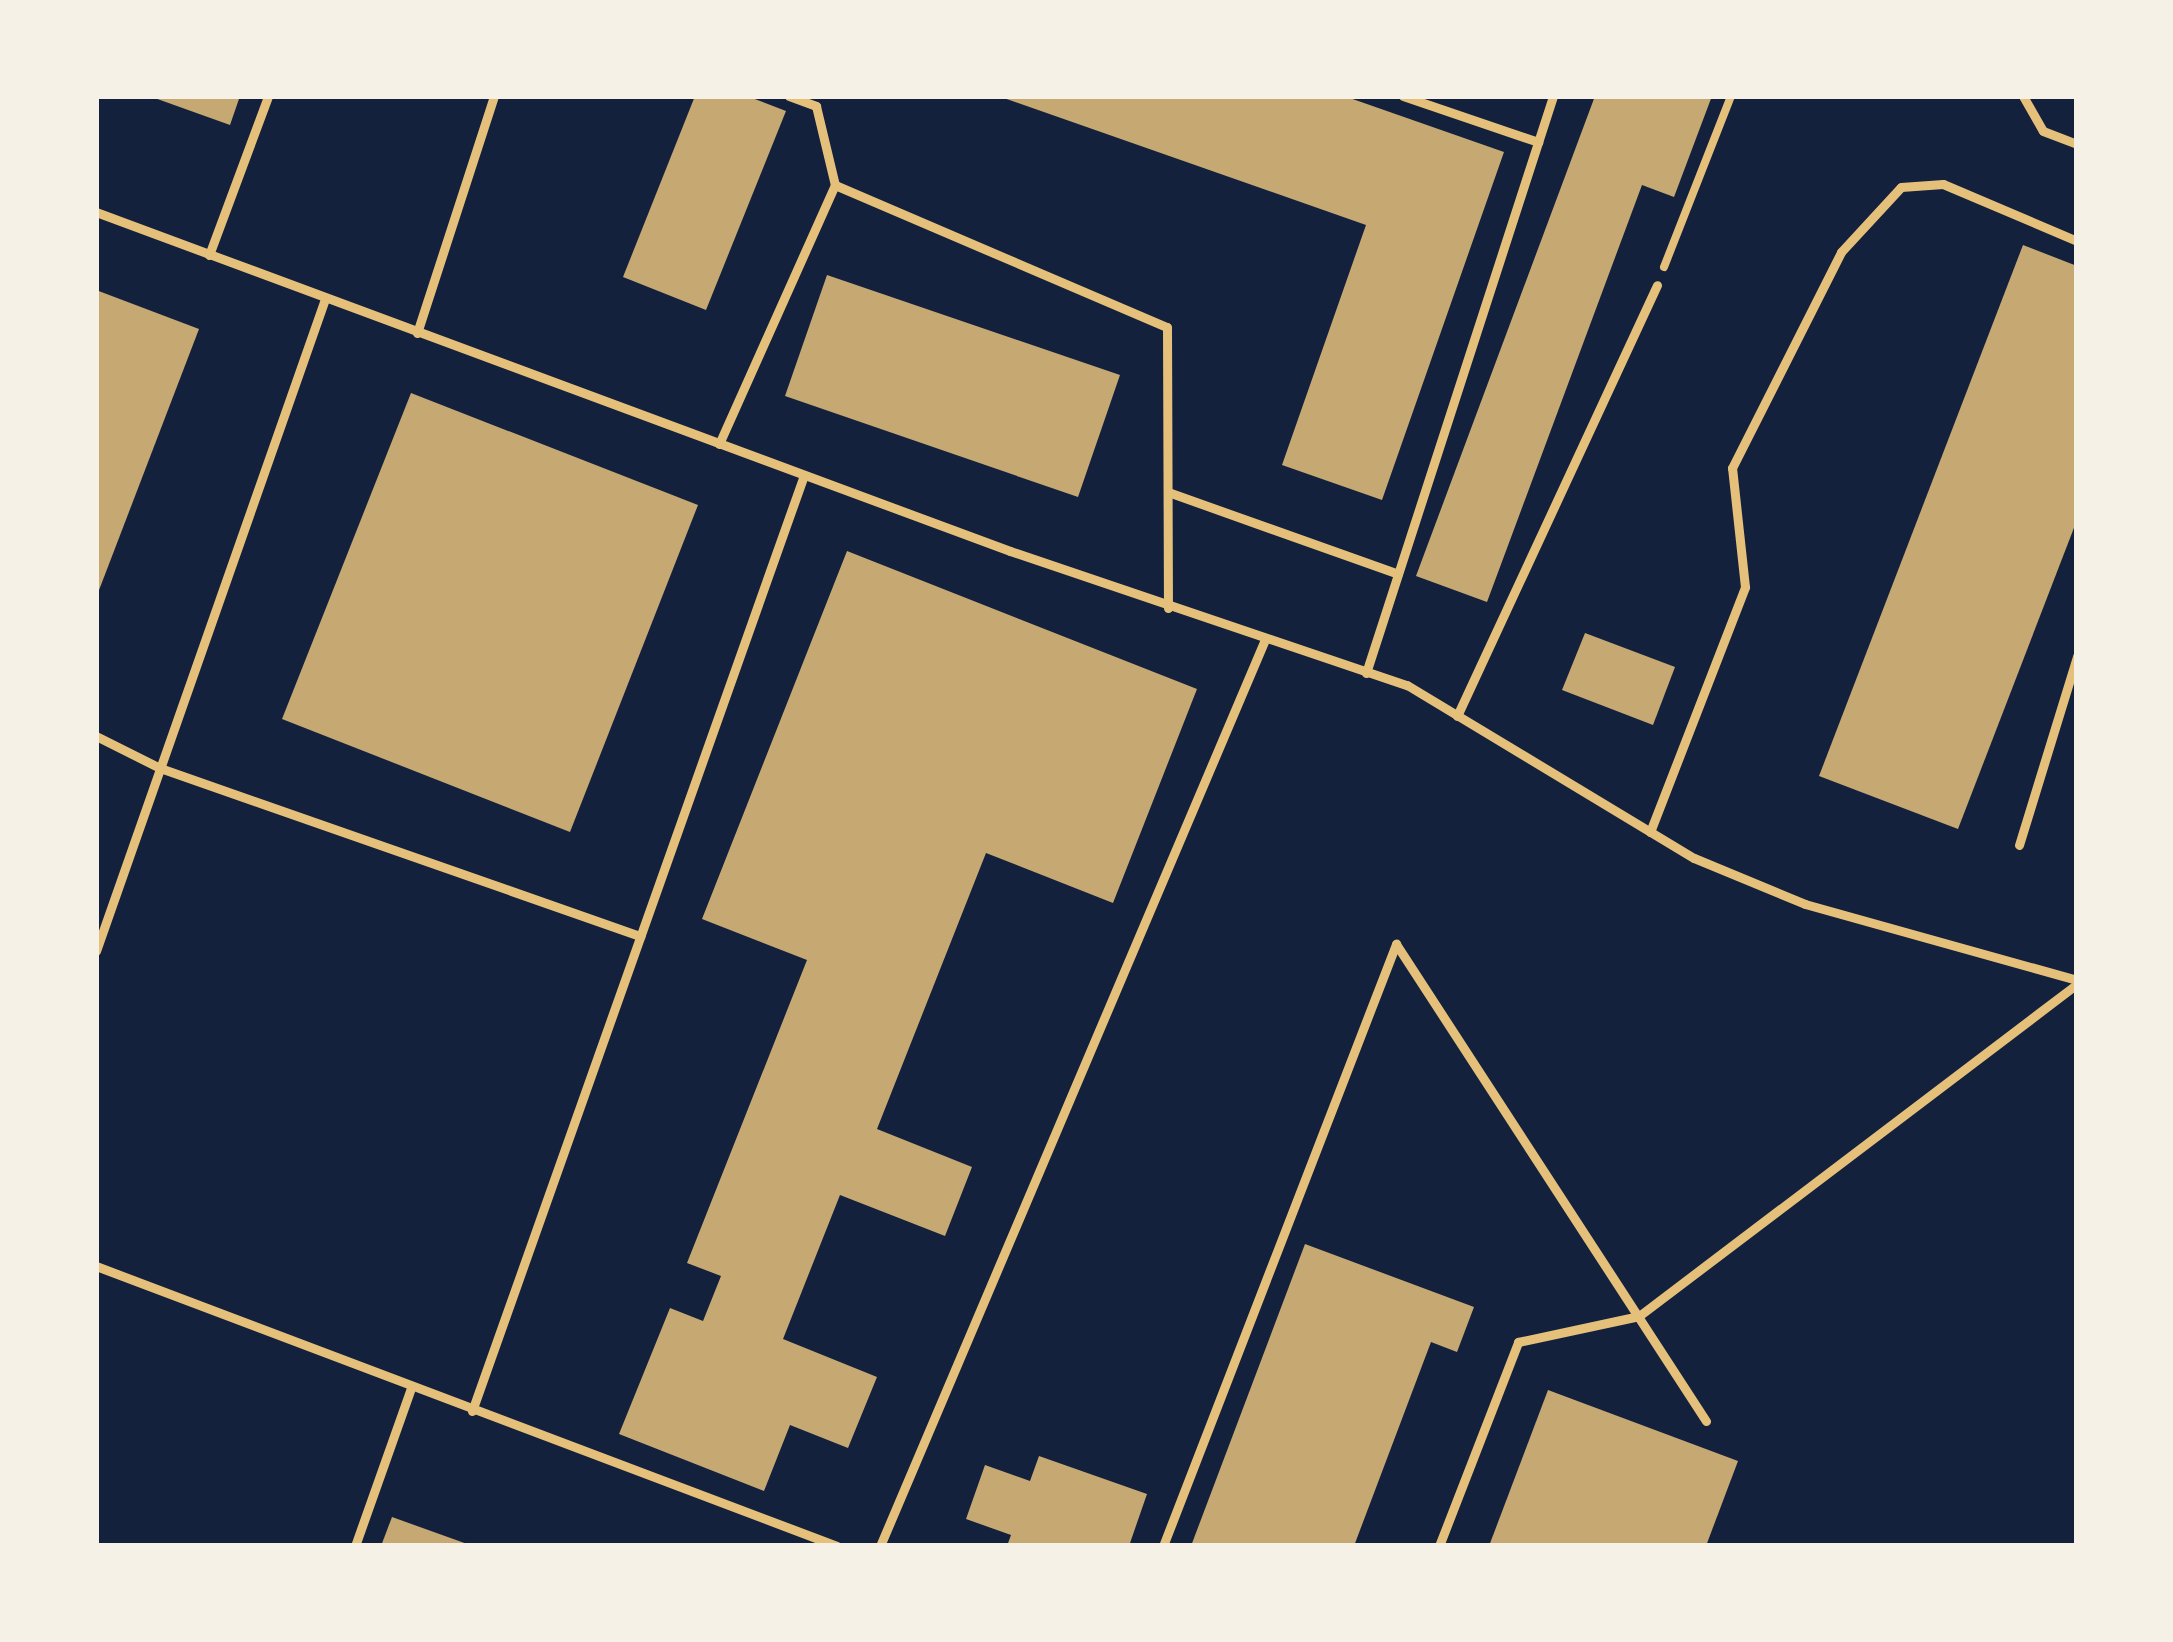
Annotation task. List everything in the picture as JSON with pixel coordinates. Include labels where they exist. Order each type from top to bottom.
[{"type":"lane","points":[[209,255],[268,96]]},
{"type":"lane","points":[[417,333],[494,96]]},
{"type":"lane","points":[[789,96],[816,106]]},
{"type":"lane","points":[[816,106],[830,96]]},
{"type":"lane","points":[[1403,96],[1538,142]]},
{"type":"lane","points":[[1366,673],[1553,96]]},
{"type":"lane","points":[[2023,96],[2043,131],[2077,144]]},
{"type":"lane","points":[[719,444],[836,184],[816,106]]},
{"type":"lane","points":[[836,184],[1167,327],[1168,608]]},
{"type":"lane","points":[[1649,832],[1745,587],[1732,468],[1841,252],[1901,188],[1942,184],[2077,242]]},
{"type":"lane","points":[[96,212],[1168,608],[1407,685],[1649,832],[1805,904],[2077,982]]},
{"type":"lane","points":[[1457,716],[1657,285]]},
{"type":"lane","points":[[96,951],[325,299]]},
{"type":"lane","points":[[472,1411],[804,475]]},
{"type":"lane","points":[[1168,492],[1398,574]]},
{"type":"lane","points":[[880,1546],[1264,642]]},
{"type":"lane","points":[[2019,845],[2077,656]]},
{"type":"lane","points":[[96,736],[160,767],[640,936]]},
{"type":"lane","points":[[1163,1546],[1396,944],[1706,1421]]},
{"type":"lane","points":[[1439,1546],[1518,1342],[1639,1316],[2077,982]]},
{"type":"lane","points":[[96,1266],[838,1546]]},
{"type":"lane","points":[[355,1546],[411,1388]]},
{"type":"path","points":[[1657,285],[1731,96]]},
{"type":"building","points":[[149,96],[240,96],[230,125]]},
{"type":"building","points":[[695,96],[747,96],[786,111],[706,310],[623,277]]},
{"type":"building","points":[[998,96],[1344,96],[1504,152],[1382,500],[1282,465],[1366,225]]},
{"type":"building","points":[[1595,96],[1712,96],[1674,197],[1642,185],[1487,602],[1416,576]]},
{"type":"building","points":[[2023,245],[2077,266],[2077,520],[1958,829],[1819,776]]},
{"type":"building","points":[[827,275],[1120,375],[1078,497],[785,396]]},
{"type":"building","points":[[96,290],[199,329],[96,598]]},
{"type":"building","points":[[411,393],[698,505],[570,832],[282,719]]},
{"type":"building","points":[[847,551],[1197,689],[1113,903],[986,853],[877,1129],[972,1167],[945,1236],[840,1195],[783,1339],[877,1377],[848,1448],[790,1425],[764,1491],[619,1434],[670,1308],[703,1321],[721,1276],[687,1263],[807,960],[702,919]]},
{"type":"building","points":[[1585,633],[1675,667],[1653,725],[1562,690]]},
{"type":"building","points":[[1305,1244],[1474,1307],[1457,1352],[1431,1342],[1354,1546],[1191,1546]]},
{"type":"building","points":[[1548,1390],[1738,1461],[1706,1546],[1489,1546]]},
{"type":"building","points":[[1039,1456],[1147,1494],[1129,1546],[1007,1546],[1011,1535],[966,1519],[985,1465],[1030,1481]]},
{"type":"building","points":[[392,1517],[470,1545],[381,1546]]}]
